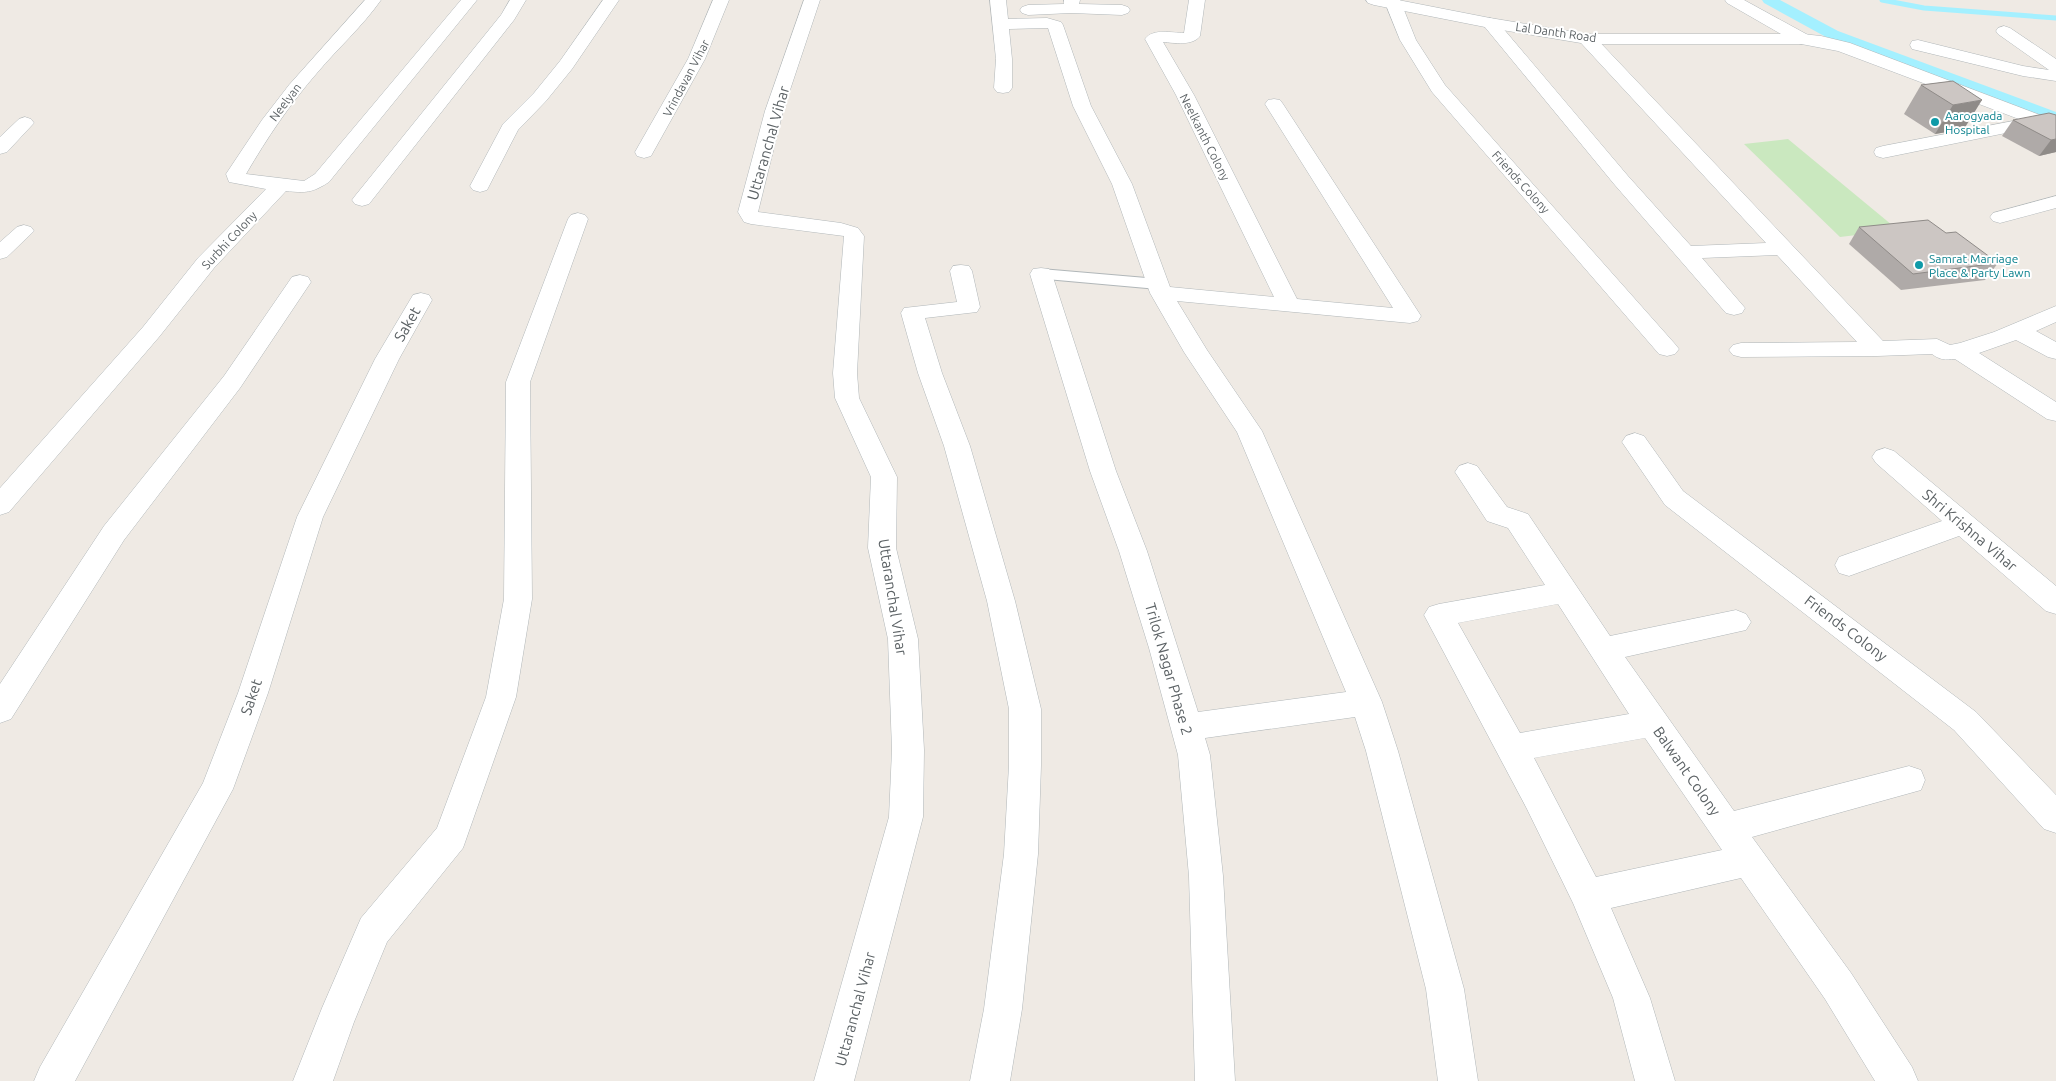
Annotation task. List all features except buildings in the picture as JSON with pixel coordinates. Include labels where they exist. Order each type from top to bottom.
[{"type":"street","name":"Neelyan","points":[[281,185],[236,178],[236,174],[255,142],[305,76],[359,20],[373,0]]},
{"type":"street","points":[[281,185],[308,187],[322,178],[469,0]]},
{"type":"street","points":[[362,200],[508,17],[518,0]]},
{"type":"street","points":[[480,186],[510,128],[540,97],[566,65],[611,0]]},
{"type":"street","name":"Vrindavan Vihar","points":[[644,152],[676,99],[712,28],[721,0]]},
{"type":"street","name":"Uttaranchal Vihar","points":[[812,0],[774,111],[748,212],[751,218],[841,230],[851,232],[854,236],[845,373],[848,398],[884,478],[882,548],[903,639],[908,750],[906,817],[834,1081]]},
{"type":"street","name":"Neelkanth Colony","points":[[1197,0],[1192,36],[1186,38],[1156,37],[1153,39],[1185,95],[1288,304]]},
{"type":"street","points":[[1733,0],[1802,39],[1844,47],[2048,124]]},
{"type":"street","name":"Lal Danth Road","points":[[1386,1],[1490,23],[1587,39],[1802,39]]},
{"type":"street","name":"Friends Colony","points":[[1386,1],[1438,88],[1667,349]]},
{"type":"street","points":[[1000,12],[1071,4],[1122,10]]},
{"type":"street","points":[[1000,12],[1004,58],[1003,88]]},
{"type":"street","points":[[1000,12],[1055,25],[1082,106],[1122,184],[1159,289],[1196,352],[1249,431],[1366,702],[1382,751],[1445,989],[1458,1081]]},
{"type":"street","points":[[1490,23],[1621,180],[1734,308]]},
{"type":"street","points":[[2004,31],[2056,67]]},
{"type":"street","points":[[1587,39],[1877,349]]},
{"type":"street","points":[[1918,45],[2023,71],[2056,76]]},
{"type":"street","points":[[1041,274],[1288,304],[1410,316],[1274,104]]},
{"type":"street","points":[[0,148],[26,123]]},
{"type":"street","points":[[1882,152],[2048,124]]},
{"type":"street","name":"Surbhi Colony","points":[[0,505],[145,340],[206,263],[281,185]]},
{"type":"street","points":[[2000,217],[2054,204]]},
{"type":"street","points":[[313,1081],[335,1021],[374,930],[451,837],[501,697],[518,599],[518,382],[578,219]]},
{"type":"street","points":[[0,253],[24,231]]},
{"type":"street","points":[[1685,253],[1783,248]]},
{"type":"street","points":[[961,272],[969,307],[912,313],[930,373],[957,446],[1002,601],[1025,709],[1025,765],[1021,854],[1003,1009],[990,1081]]},
{"type":"street","name":"Trilok Nagar Phase 2","points":[[1041,274],[1103,471],[1136,560],[1164,648],[1194,755],[1206,876],[1215,1081]]},
{"type":"street","points":[[0,710],[114,533],[232,382],[300,282]]},
{"type":"street","name":"Saket","points":[[54,1081],[217,790],[253,693],[310,517],[387,359],[421,300]]},
{"type":"street","points":[[1740,350],[1877,349],[1937,346],[1946,353],[1960,351],[2018,331],[2056,313]]},
{"type":"street","points":[[2018,331],[2056,352]]},
{"type":"street","points":[[1960,351],[2056,413]]},
{"type":"street","name":"Friends Colony","points":[[1635,442],[1674,498],[1965,721],[2056,818]]},
{"type":"street","name":"Shri Krishna Vihar","points":[[1885,457],[2056,603]]},
{"type":"street","name":"Balwant Colony","points":[[1468,472],[1497,514],[1518,521],[1652,723],[1838,986],[1898,1081]]},
{"type":"street","points":[[1849,565],[1963,524]]},
{"type":"street","points":[[1566,592],[1439,615],[1588,896],[1628,989],[1655,1081]]},
{"type":"street","points":[[1604,649],[1736,622]]},
{"type":"street","points":[[1186,727],[1366,702]]},
{"type":"street","points":[[1510,748],[1652,723]]},
{"type":"street","points":[[1727,828],[1909,780]]},
{"type":"street","points":[[1588,896],[1750,860]]},
{"type":"green space","points":[[1788,139],[1898,230],[1840,237],[1744,144]]},
{"type":"waterway","points":[[1769,0],[1832,34],[2056,118]]},
{"type":"waterway","points":[[1882,0],[1924,8],[2056,18]]},
{"type":"place","name":"Aarogyada Hospital","points":[[1935,122]]},
{"type":"place","name":"Samrat Marriage Place & Party Lawn","points":[[1919,265]]}]
